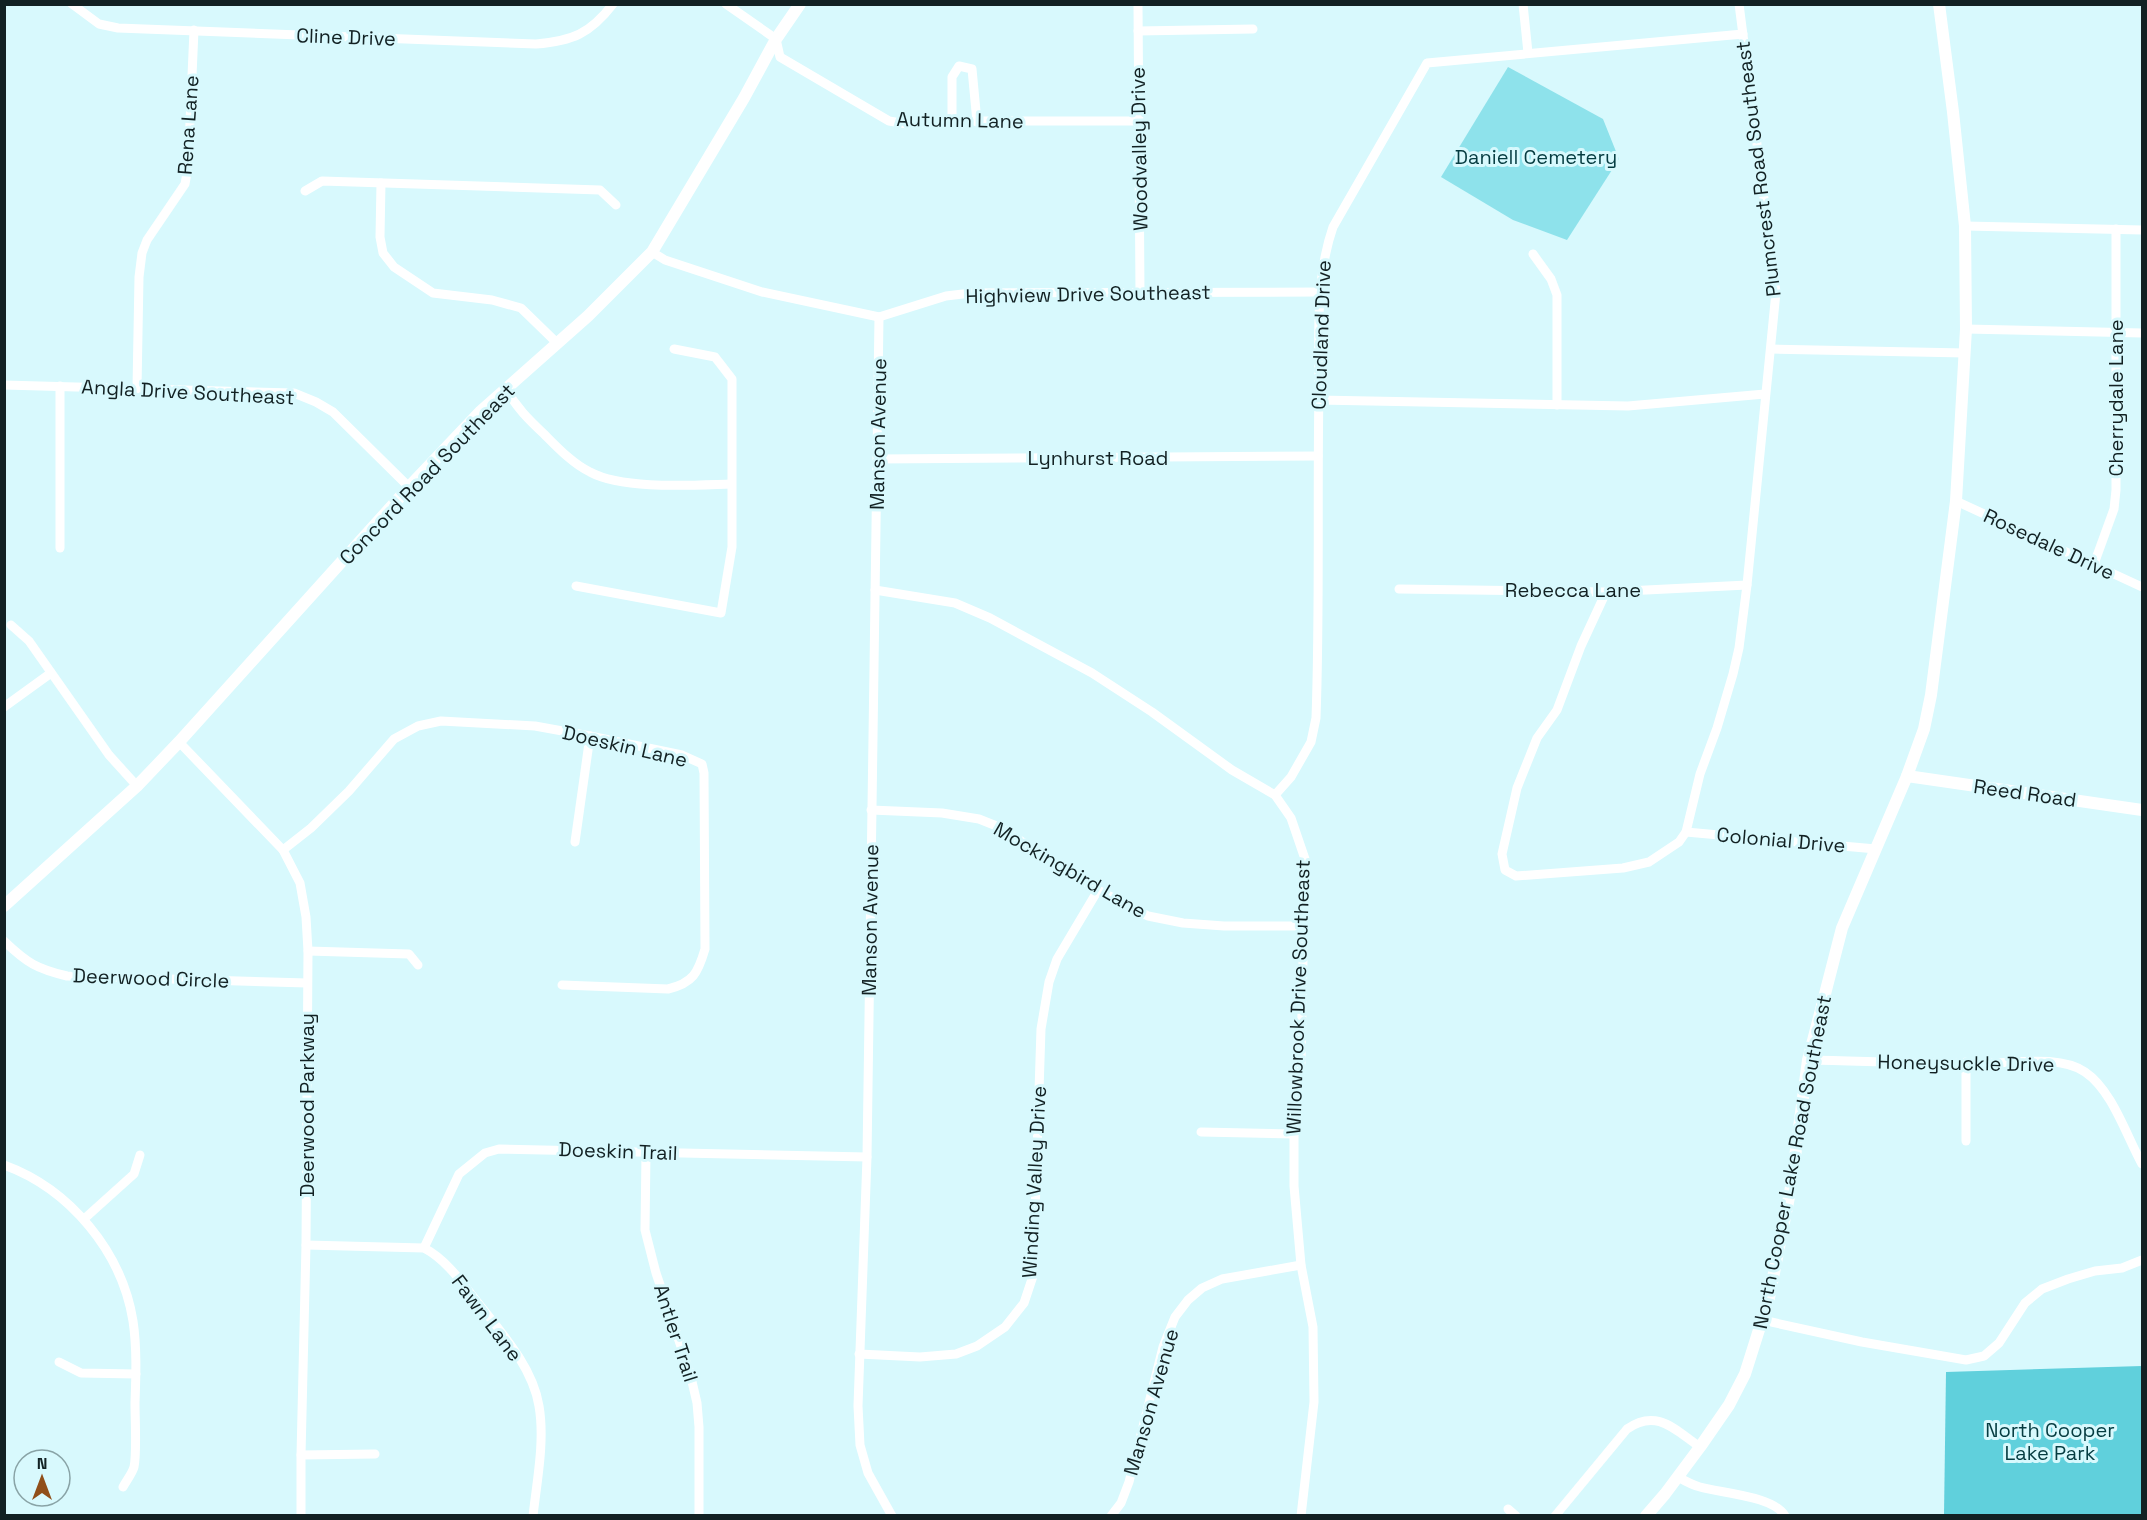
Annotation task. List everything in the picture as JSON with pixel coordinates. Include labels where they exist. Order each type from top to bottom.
[{"type":"street","name":"Cline Drive","points":[[72,4],[99,24],[118,28],[536,44],[562,41],[583,32],[592,27],[613,4]]},
{"type":"street","points":[[726,4],[776,39]]},
{"type":"street","name":"Concord Road Southeast","points":[[4,906],[136,786],[179,742],[461,432],[558,344],[652,252],[703,168],[776,39],[800,4]]},
{"type":"street","name":"Woodvalley Drive","points":[[1138,4],[1140,294]]},
{"type":"street","points":[[1523,4],[1527,53]]},
{"type":"street","name":"Plumcrest Road Southeast","points":[[1686,832],[1700,774],[1717,728],[1739,648],[1765,394],[1772,349],[1776,292],[1739,4]]},
{"type":"street","name":"North Cooper Lake Road Southeast","points":[[1646,1515],[1700,1448],[1729,1405],[1745,1374],[1769,1298],[1791,1187],[1808,1060],[1842,928],[1907,776],[1924,729],[1931,695],[1956,501],[1966,329],[1965,226],[1940,4]]},
{"type":"street","points":[[1138,31],[1253,29]]},
{"type":"street","name":"Rena Lane","points":[[137,388],[139,277],[142,253],[147,240],[184,184],[188,167],[194,30]]},
{"type":"street","name":"Cloudland Drive","points":[[1275,795],[1291,777],[1311,742],[1316,718],[1318,400],[1322,263],[1333,227],[1427,63],[1743,34]]},
{"type":"street","name":"Autumn Lane","points":[[776,39],[780,57],[889,121],[907,124],[952,121],[1139,121]]},
{"type":"street","points":[[952,121],[952,77],[959,66],[972,69],[977,122]]},
{"type":"street","points":[[305,191],[322,182],[600,190],[616,205]]},
{"type":"street","points":[[381,183],[380,237],[383,253],[394,267],[433,293],[492,300],[521,308],[558,344]]},
{"type":"street","points":[[1965,226],[2142,230]]},
{"type":"street","name":"Cherrydale Lane","points":[[2094,564],[2107,533],[2114,509],[2116,490],[2116,229]]},
{"type":"street","name":"Highview Drive Southeast","points":[[652,252],[665,260],[762,292],[879,317],[946,296],[971,293],[1039,291],[1140,294],[1320,292]]},
{"type":"street","points":[[1533,254],[1551,279],[1557,295],[1557,405]]},
{"type":"street","name":"Manson Avenue","points":[[879,317],[867,1157],[859,1354],[860,1445],[868,1473],[892,1515]]},
{"type":"street","points":[[1966,329],[2142,333]]},
{"type":"street","points":[[576,586],[721,613],[732,547],[732,379],[716,357],[674,349]]},
{"type":"street","points":[[1772,349],[1965,353]]},
{"type":"street","name":"Angla Drive Southeast","points":[[4,385],[294,393],[333,412],[409,487]]},
{"type":"street","points":[[60,386],[60,548]]},
{"type":"street","points":[[506,389],[514,405],[558,448],[590,473],[626,482],[675,485],[731,484]]},
{"type":"street","points":[[1318,400],[1628,406],[1765,394]]},
{"type":"street","name":"Lynhurst Road","points":[[878,459],[1318,456]]},
{"type":"street","name":"Rosedale Drive","points":[[1956,501],[2142,587]]},
{"type":"street","name":"Rebecca Lane","points":[[1399,589],[1606,592],[1747,585]]},
{"type":"street","name":"Willowbrook Drive Southeast","points":[[875,590],[956,603],[990,618],[1092,673],[1152,712],[1232,770],[1275,795],[1291,818],[1305,859],[1300,1062],[1294,1134],[1294,1186],[1301,1265],[1313,1327],[1314,1402],[1301,1515]]},
{"type":"street","points":[[1606,592],[1581,646],[1557,710],[1537,738],[1517,788],[1502,854],[1505,870],[1516,876],[1623,868],[1649,862],[1667,852],[1679,842],[1686,832]]},
{"type":"street","points":[[11,625],[29,641],[109,755],[136,786]]},
{"type":"street","points":[[4,707],[51,673]]},
{"type":"street","name":"Doeskin Lane","points":[[283,850],[311,828],[349,790],[394,739],[418,726],[441,721],[535,726],[682,755],[702,764],[704,773],[705,950],[701,964],[684,985],[668,989],[562,985]]},
{"type":"street","points":[[575,842],[590,736]]},
{"type":"street","name":"Deerwood Parkway","points":[[179,742],[283,850],[300,883],[306,917],[308,951],[306,1245],[301,1515]]},
{"type":"street","name":"Reed Road","points":[[1907,776],[2142,810]]},
{"type":"street","name":"Mockingbird Lane","points":[[871,810],[942,813],[978,819],[999,827],[1098,890],[1149,916],[1224,926],[1304,926]]},
{"type":"street","name":"Colonial Drive","points":[[1686,832],[1876,849]]},
{"type":"street","name":"Winding Valley Drive","points":[[859,1354],[920,1357],[956,1354],[977,1346],[1005,1328],[1024,1303],[1033,1276],[1041,1029],[1045,998],[1057,959],[1098,890]]},
{"type":"street","name":"Deerwood Circle","points":[[4,941],[41,970],[67,976],[307,983]]},
{"type":"street","points":[[308,951],[409,954],[418,964]]},
{"type":"street","name":"Honeysuckle Drive","points":[[1808,1060],[2050,1062],[2083,1070],[2106,1093],[2142,1164]]},
{"type":"street","points":[[1966,1062],[1966,1141]]},
{"type":"street","points":[[1201,1132],[1294,1134]]},
{"type":"street","name":"Doeskin Trail","points":[[424,1248],[459,1174],[485,1153],[499,1149],[867,1157]]},
{"type":"street","name":"Antler Trail","points":[[646,1152],[645,1230],[656,1273],[690,1373],[697,1403],[699,1515]]},
{"type":"street","points":[[84,1219],[134,1174],[140,1155]]},
{"type":"street","points":[[4,1165],[39,1181],[84,1219],[111,1259],[126,1293],[135,1335],[136,1374],[134,1467],[123,1487]]},
{"type":"street","points":[[306,1245],[424,1248]]},
{"type":"street","name":"Fawn Lane","points":[[424,1248],[433,1253],[452,1271],[513,1348],[539,1403],[542,1429],[533,1515]]},
{"type":"street","points":[[1762,1320],[1862,1342],[1966,1360],[1984,1356],[1999,1343],[2025,1303],[2042,1289],[2095,1271],[2122,1268],[2142,1260]]},
{"type":"street","name":"Manson Avenue","points":[[1111,1515],[1121,1503],[1129,1482],[1163,1347],[1175,1317],[1188,1300],[1202,1288],[1222,1279],[1301,1265]]},
{"type":"street","points":[[59,1362],[81,1373],[136,1374]]},
{"type":"street","points":[[1555,1515],[1627,1429],[1636,1423],[1646,1420],[1664,1422],[1700,1448]]},
{"type":"street","points":[[301,1455],[375,1454]]},
{"type":"street","points":[[1678,1477],[1697,1487],[1771,1503],[1785,1515]]},
{"type":"green space","name":"Daniell Cemetery","points":[[1508,67],[1603,119],[1619,159],[1567,240],[1513,220],[1441,177]]},
{"type":"green space","name":"North Cooper Lake Park","points":[[2142,1366],[2142,1515],[1944,1515],[1946,1372]]}]
